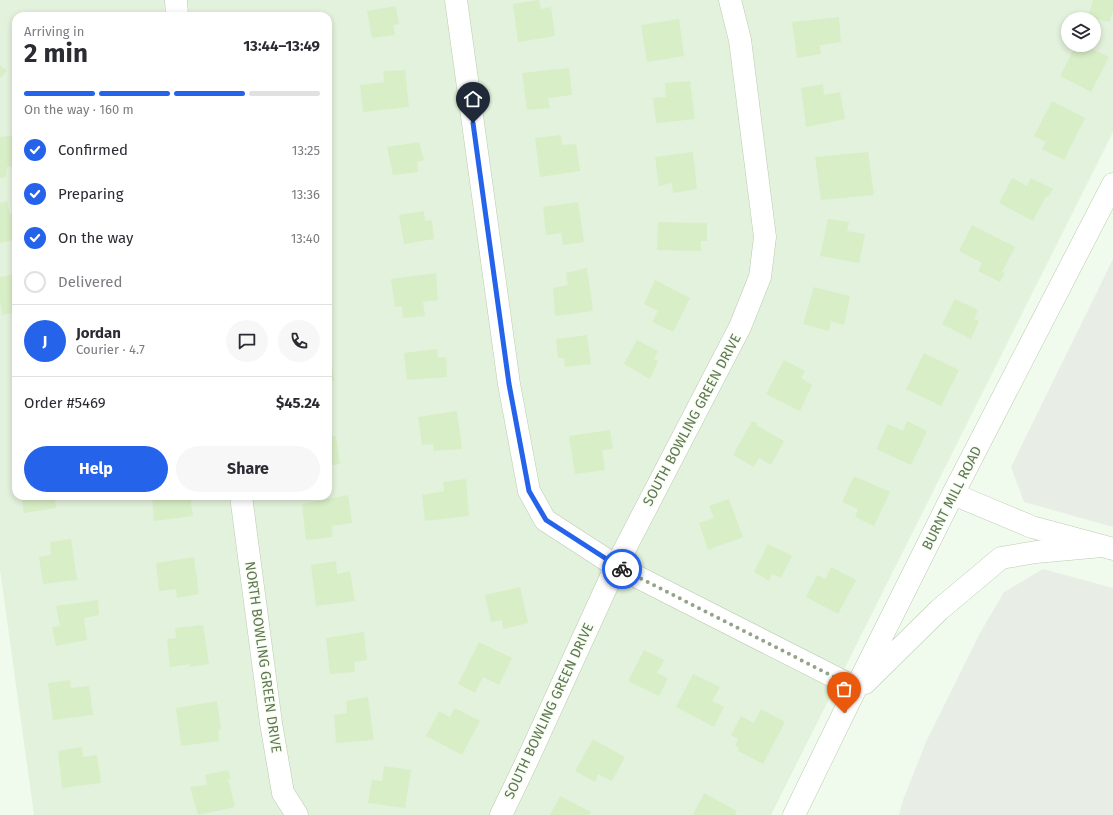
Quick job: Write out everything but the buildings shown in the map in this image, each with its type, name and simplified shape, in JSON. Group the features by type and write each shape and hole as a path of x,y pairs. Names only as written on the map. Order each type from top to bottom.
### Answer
{"street":[{"path":"176,0 177,12"},
{"path":"456,0 509,384 529,491 546,520 616,566 856,688 863,685 939,610 1001,558 1036,552 1107,548"},
{"name":"SOUTH BOWLING GREEN DRIVE","path":"501,815 616,566 740,327 760,277 765,237 740,40 730,0"},
{"name":"BURNT MILL ROAD","path":"794,815 954,494 1113,184"},
{"path":"954,494 1032,527 1107,548"},
{"name":"NORTH BOWLING GREEN DRIVE","path":"242,500 271,723 283,793 297,815"}],"shaded area":[{"path":"0,0 1113,0 1113,132 771,815 34,815 0,570"},
{"path":"1113,259 1113,527 1024,502 1011,467"},
{"path":"1043,569 1113,588 1113,815 899,815 903,800 926,742 980,633 1004,592"}],"way so far":[{"path":"622,569 856,688 844,713"}],"route":[{"path":"473,123 509,384 529,491 546,520 622,569"}]}
